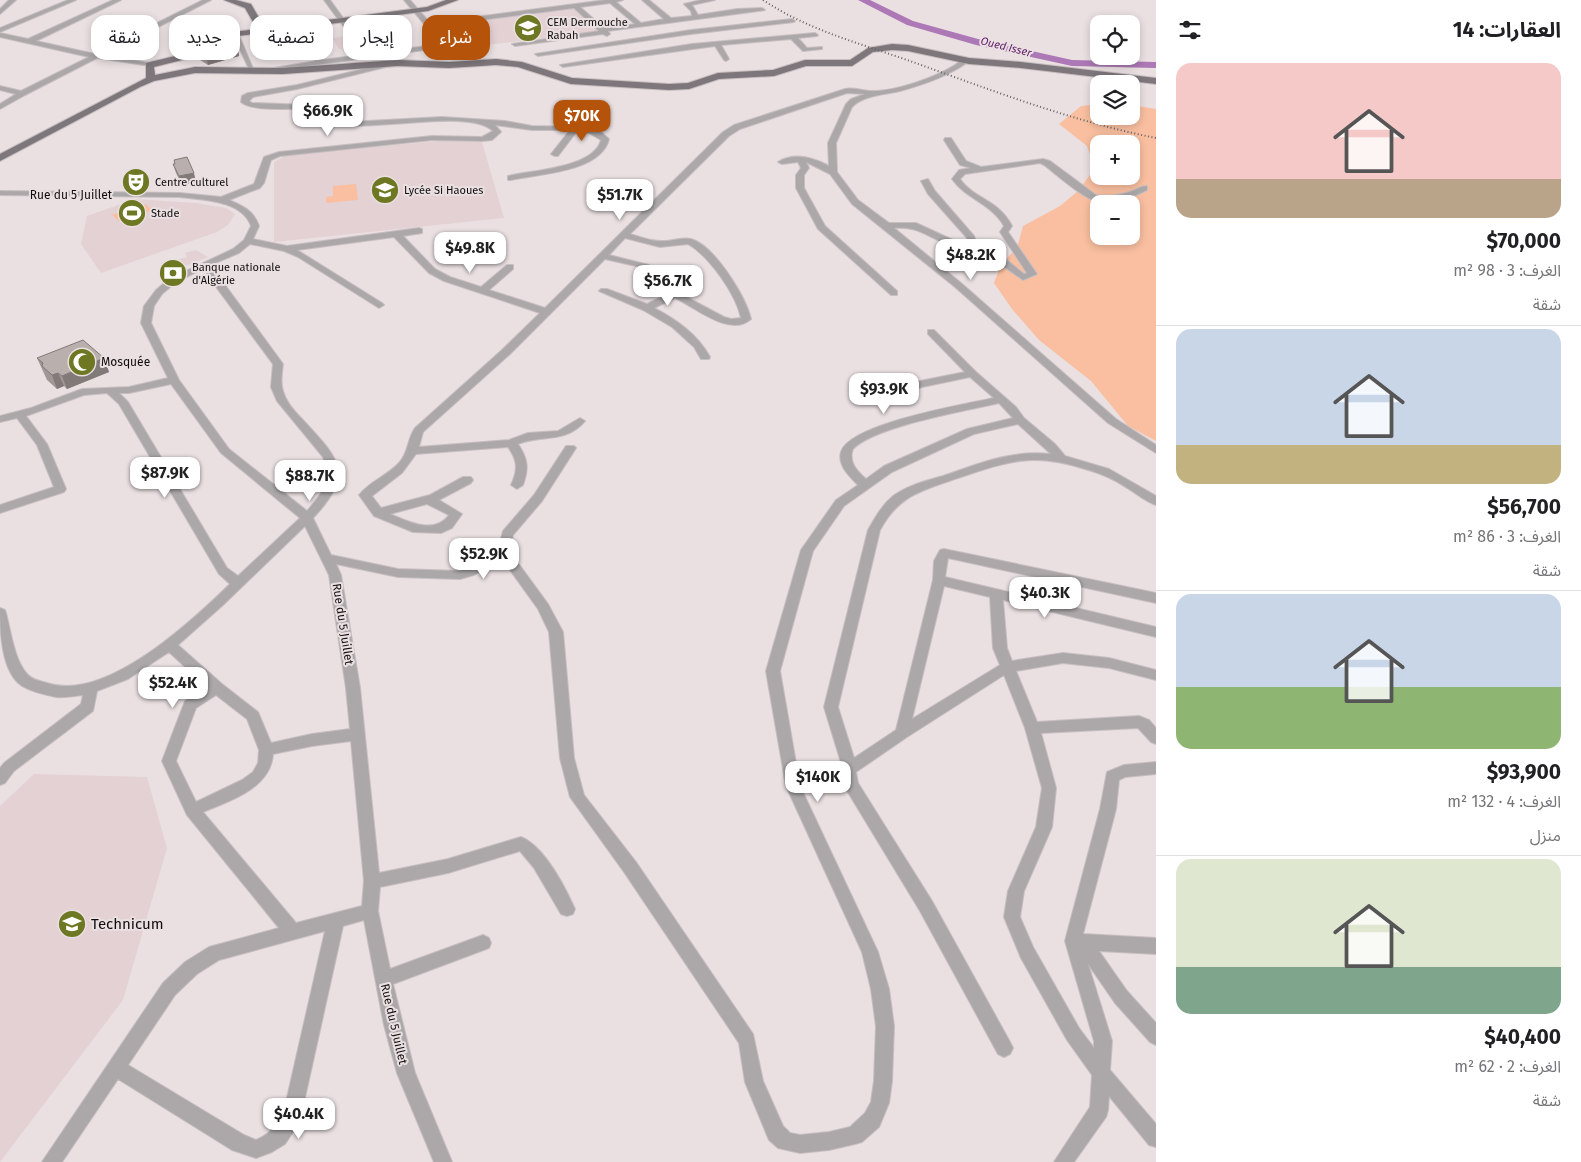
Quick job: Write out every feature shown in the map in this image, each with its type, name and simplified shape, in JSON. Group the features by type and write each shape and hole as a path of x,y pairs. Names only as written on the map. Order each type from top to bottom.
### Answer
{"main road":[{"path":"228,0 247,3 254,15"},
{"path":"333,22 416,11 437,7 454,0"},
{"path":"0,158 151,79 195,70 320,70 392,64 507,63 519,64 571,81 669,87 689,86 718,76 774,73 805,63 852,63 871,50 884,47 908,48 963,60 1156,80"},
{"path":"942,56 950,63 952,69 980,62"},
{"path":"151,79 149,65 170,60"}],"street":[{"path":"0,12 13,0"},
{"path":"0,30 73,0"},
{"path":"28,42 118,0"},
{"path":"159,24 208,0"},
{"path":"327,0 343,25"},
{"path":"408,0 422,18"},
{"path":"490,17 620,0"},
{"path":"645,0 669,20"},
{"path":"684,2 712,0"},
{"path":"611,1 639,24"},
{"path":"684,2 694,11 691,32 692,46"},
{"path":"575,6 631,59"},
{"path":"515,44 639,24 737,11 762,10"},
{"path":"538,54 691,32 792,21"},
{"path":"0,35 91,55"},
{"path":"606,66 692,46 757,43 815,35"},
{"path":"793,37 805,50 820,48"},
{"path":"240,43 252,70"},
{"path":"717,44 726,58"},
{"path":"262,70 422,48"},
{"path":"0,107 22,92 91,58"},
{"path":"563,65 631,59 639,62"},
{"path":"118,60 149,65"},
{"path":"430,500 456,514 448,525 437,530 413,528 378,512 365,495 385,482 399,468 412,451 413,438 419,430 506,352 726,134 737,127 850,90 882,93 952,69 962,63 963,60"},
{"path":"392,64 245,100 251,105 310,107 331,121 349,124 416,120 498,123 534,128 576,129 601,134 605,139 602,150 593,157 576,164 511,178"},
{"path":"0,88 22,92"},
{"path":"0,98 22,92"},
{"path":"833,172 832,143 847,108 854,101 874,93"},
{"path":"257,97 265,106"},
{"path":"222,200 257,186 260,183 268,159 273,155 432,138 489,138 498,132 486,123"},
{"path":"555,154 576,129"},
{"path":"948,140 963,163 980,169"},
{"path":"801,159 805,168 800,175 800,188 821,227 894,293"},
{"path":"782,162 801,159 812,160 833,172 855,202 958,285 1112,421 1156,450"},
{"path":"887,226 908,224 919,226 955,244 967,245 972,243 980,245 992,251 1023,277 1032,274 1004,232 1008,226 1004,216 988,202 960,186 956,179 962,172 1040,161 1093,197 1102,200 1133,194 1144,188"},
{"path":"925,182 931,192 971,238 972,243"},
{"name":"Rue du 5 Juillet","path":"0,193 61,196 180,195 222,200 242,209 252,217 255,226 248,241 236,251 172,281 159,292 149,306 146,323 174,380 225,451 307,517 335,575 353,688 358,734 372,881 370,911 392,1025 406,1073 443,1162"},
{"path":"287,249 419,231"},
{"path":"396,234 432,270 447,279 546,312"},
{"path":"622,236 658,244 680,241 699,245 708,254 736,294 745,310 746,319 739,323 726,322 673,295 647,308"},
{"path":"248,241 287,249 301,255 379,304"},
{"path":"602,256 646,267"},
{"path":"0,613 16,668 25,682 40,689 60,692 91,688 127,674 171,646 307,517 331,486 334,470 329,457 282,402 276,383 278,364 214,278 209,270 208,263"},
{"path":"482,291 510,267"},
{"path":"604,291 631,300 647,308 691,338 703,350 706,357"},
{"path":"931,332 972,374 1002,400 1020,420 1051,446 1061,460"},
{"path":"896,392 920,384 972,374"},
{"path":"0,419 20,414 82,392 129,390 174,380"},
{"path":"112,392 127,409 223,571 238,583"},
{"path":"866,485 854,476 848,468 846,458 848,449 853,442 866,435 916,417 1002,400"},
{"path":"0,509 60,489 42,444 20,414"},
{"path":"570,448 538,498 507,534 504,552 543,607 556,632 567,758 577,797 630,868 747,1040 754,1082 776,1133 785,1141 800,1144 829,1141 855,1135 872,1120 880,1103 883,1080 885,1026 880,990 870,952 793,786 773,671 807,550 840,503 888,470 971,431 1020,420"},
{"path":"412,451 511,443 528,436 561,434 580,421"},
{"path":"511,443 522,460 524,467 517,485"},
{"path":"1004,1048 926,906 851,785 848,776 850,769 831,707 874,530 882,513 907,491 1008,458 1028,456 1061,460 1098,469 1118,478 1156,501"},
{"path":"378,512 430,500 467,480"},
{"path":"326,558 398,573 460,575 470,572 504,552"},
{"path":"902,733 939,580 940,562 944,553 1156,598"},
{"path":"939,580 1156,632"},
{"path":"996,593 1000,648 1032,728 1049,788 1044,827 1016,891 1012,917 1028,952 1073,1034 1102,1074 1156,1138"},
{"path":"171,646 217,688 253,716 266,750 265,764 258,776 219,799 192,810"},
{"path":"850,769 902,733 1007,667 1063,658 1109,663 1156,676"},
{"path":"0,779 9,766 88,707 91,688"},
{"path":"217,688 190,705 169,761 192,810 292,931"},
{"path":"1032,728 1140,722 1156,738"},
{"path":"266,750 312,740 358,734"},
{"path":"1063,1162 1099,1110 1104,1041 1078,942 1108,809 1112,776 1124,771 1156,768"},
{"path":"372,881 448,866 521,844 528,847 552,881 567,909"},
{"path":"51,1162 169,989 191,968 215,953 370,911"},
{"path":"116,1068 239,1143 256,1149 276,1140 289,1123 295,1102 336,920"},
{"path":"1078,942 1156,946"},
{"path":"1078,942 1121,997 1156,1036"},
{"path":"384,979 483,943"}],"shaded area":[{"name":"CEM Dermouche Rabah","path":"572,7 598,31 490,45 490,18"},
{"path":"343,37 343,51 339,49 333,38"},
{"path":"1090,105 1090,125 1140,125 1140,106 1156,109 1156,441 1128,426 1091,381 1039,340 1012,309 994,283 1001,264 1017,248 1023,226 1060,206 1078,191 1090,175 1090,185 1140,185 1140,135 1090,135 1090,154 1087,146 1059,124 1081,106"},
{"name":"Lycée Si Haoues","path":"440,141 482,142 504,218 274,242 274,162 286,155"},
{"path":"356,184 358,200 326,203 326,197 333,196 333,186"},
{"path":"135,199 196,203 226,208 235,214 228,225 217,232 101,273 81,244 87,216"},
{"name":"Stade","path":"145,204 153,210 119,221 112,215"},
{"path":"196,250 208,257 172,270 166,263 187,257 185,253"},
{"name":"Technicum","path":"34,774 147,777 167,848 123,1000 0,1162 0,806"}],"building":[{"path":"187,157 194,173 179,176 173,164 175,164 174,160"},
{"path":"140,171 136,181 126,181 130,172"},
{"path":"83,340 104,358 62,376 58,373 52,375 42,366 43,363 37,358"}],"waterway":[{"name":"Oued Isser","path":"863,0 910,23 976,42 1072,63 1156,65"}],"railway":[{"path":"763,0 816,28 1001,94 1093,123 1156,138"}],"place":[{"name":"CEM Dermouche Rabah","path":"528,28"},
{"name":"Centre culturel","path":"136,182"},
{"name":"Lycée Si Haoues","path":"385,190"},
{"name":"Stade","path":"132,213"},
{"name":"Banque nationale d'Algérie","path":"173,273"},
{"name":"Mosquée","path":"82,362"},
{"name":"Technicum","path":"72,924"}]}
